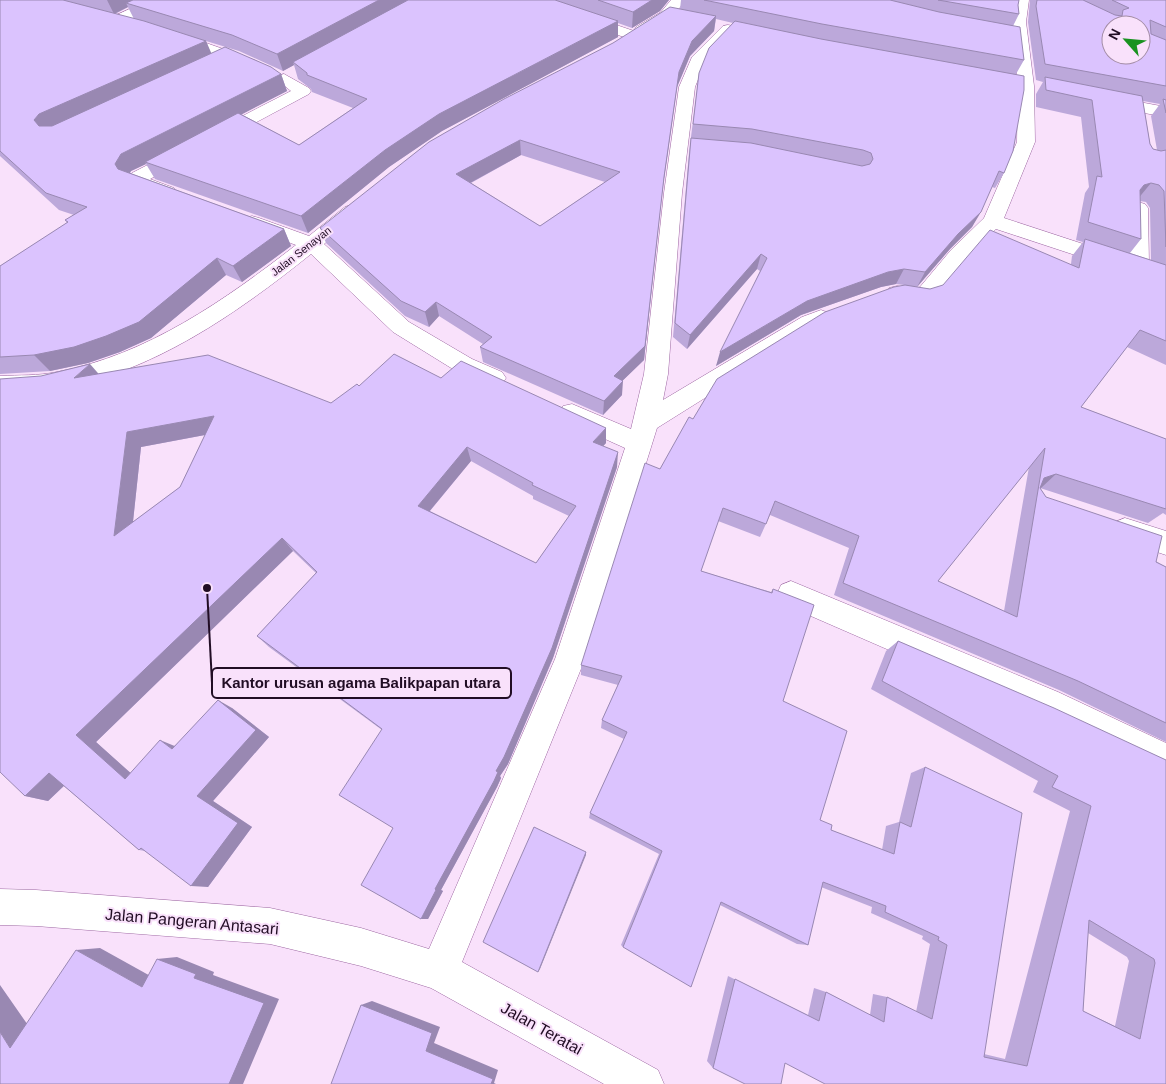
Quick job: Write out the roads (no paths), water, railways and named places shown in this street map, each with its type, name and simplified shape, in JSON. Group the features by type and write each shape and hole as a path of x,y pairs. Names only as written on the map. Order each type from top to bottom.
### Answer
{"street":[{"path":"115,21 161,0"},
{"path":"527,0 633,35"},
{"path":"613,48 633,35 675,17 679,0"},
{"path":"881,296 896,293 921,297 925,295 958,255 993,221 1026,142 1026,86 1019,22 1022,0"},
{"path":"98,17 190,42 233,56 281,74 303,91 136,180 184,198"},
{"path":"439,972 570,659 642,432 656,374 689,146 687,87 698,60 728,29"},
{"path":"1005,36 1022,39"},
{"path":"207,69 233,56"},
{"path":"1093,99 1166,112"},
{"path":"1140,108 1143,125"},
{"name":"Jalan Senayan","path":"0,385 58,381 116,365 175,339 276,271 364,201"},
{"path":"1138,208 1139,269"},
{"path":"239,218 312,244 401,327 464,365 509,385"},
{"path":"993,221 1166,278"},
{"path":"642,432 810,322 836,312"},
{"path":"553,404 642,432"},
{"path":"1103,522 1166,543"},
{"path":"791,594 1047,703 1166,760"},
{"name":"Jalan Pangeran Antasari","path":"0,908 36,908 270,926 362,947 439,972"},
{"name":"Jalan Teratai","path":"439,972 644,1084"}],"place":[{"name":"Kantor urusan agama Balikpapan utara","path":"207,588"}]}
